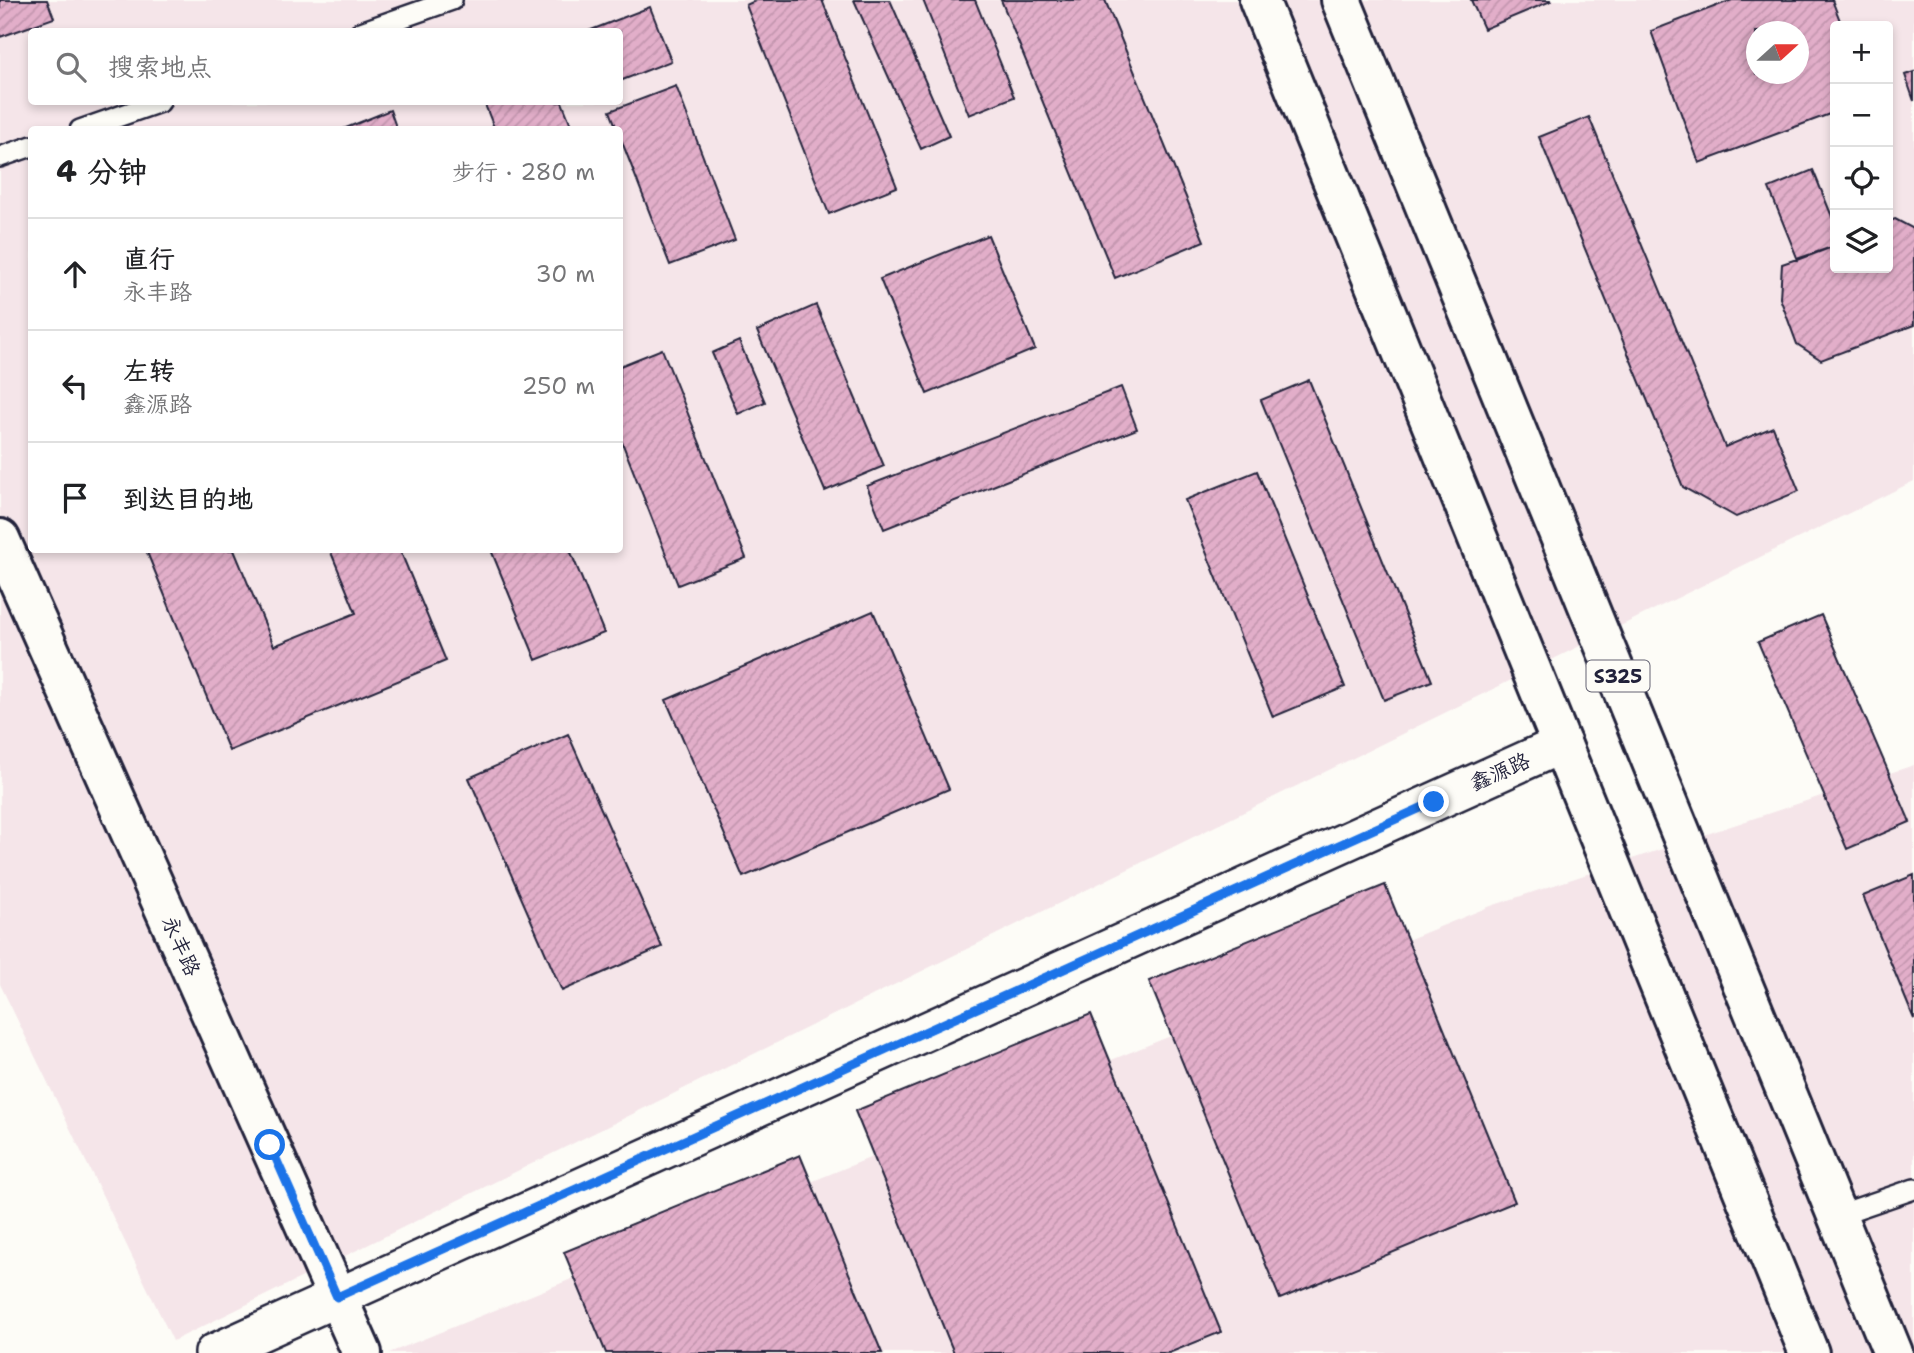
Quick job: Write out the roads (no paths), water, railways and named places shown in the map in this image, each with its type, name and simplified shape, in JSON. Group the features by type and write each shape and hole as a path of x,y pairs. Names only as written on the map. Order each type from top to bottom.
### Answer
{"main road":[{"path":"1259,0 1809,1353"},
{"name":"S325","path":"1341,0 1893,1353"},
{"name":"永丰路","path":"0,538 362,1353"}],"street":[{"name":"鑫源路","path":"214,1353 1562,744"}],"lane":[{"path":"372,28 452,0"},
{"path":"91,126 151,105"},
{"path":"0,157 28,147"},
{"path":"1838,1214 1914,1189"}]}
